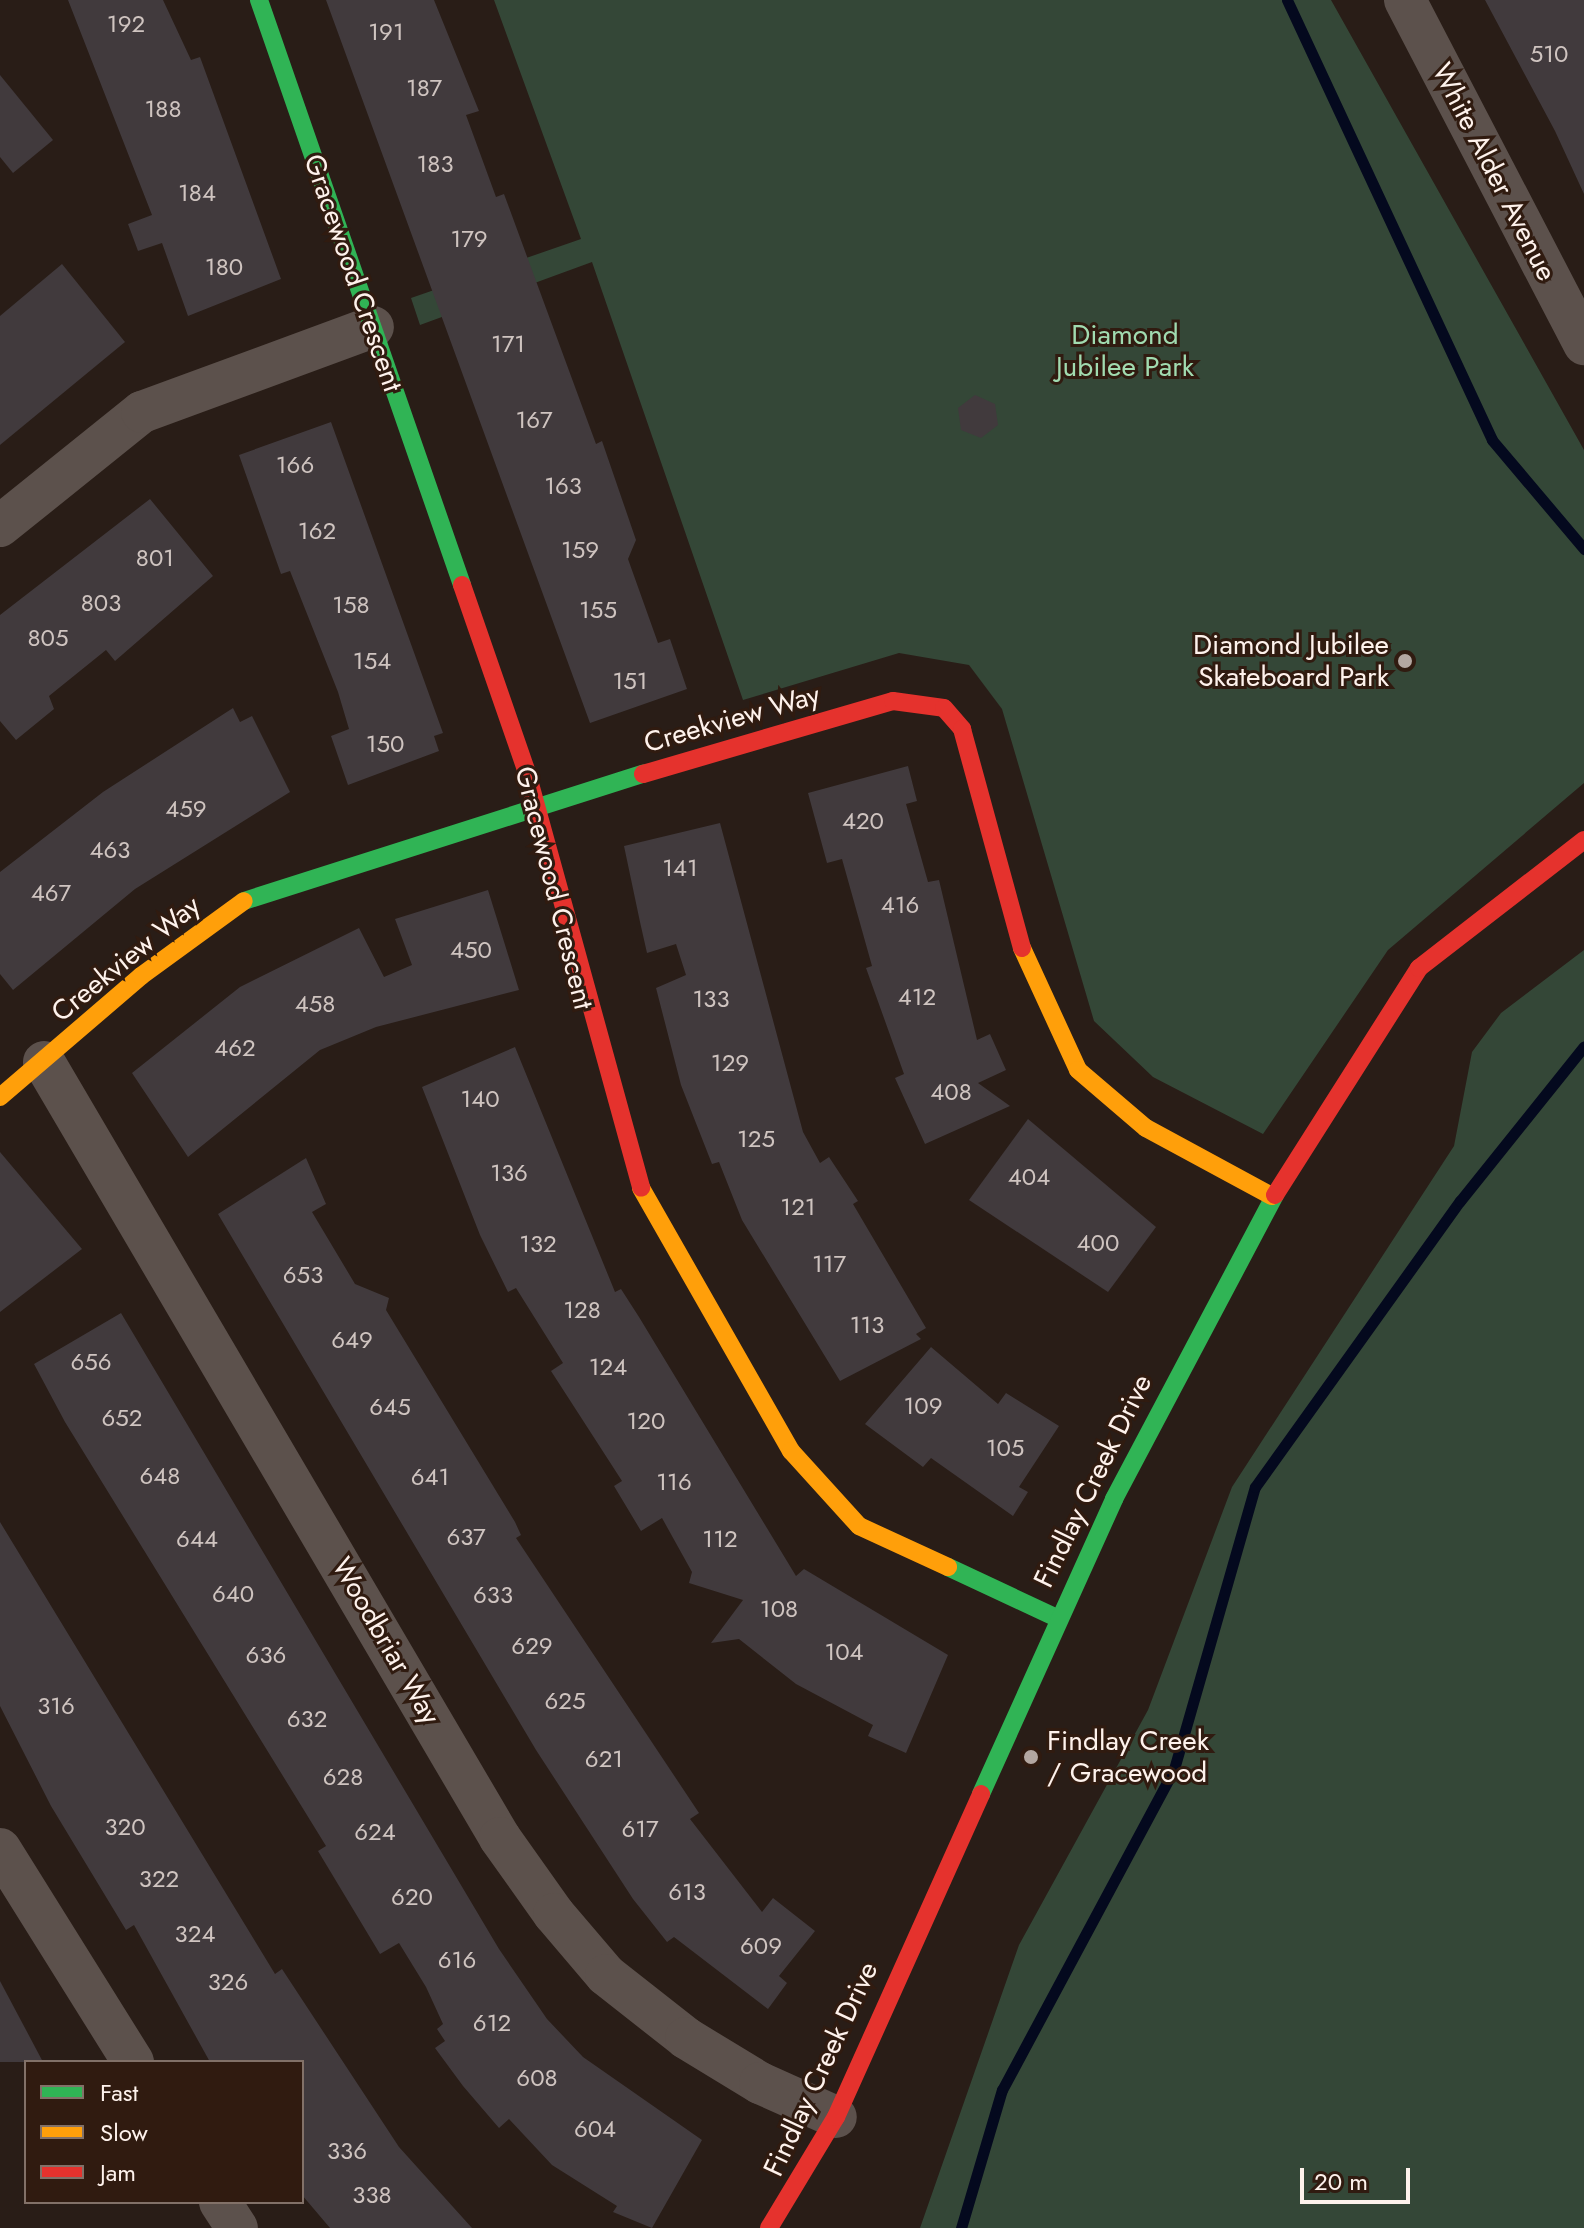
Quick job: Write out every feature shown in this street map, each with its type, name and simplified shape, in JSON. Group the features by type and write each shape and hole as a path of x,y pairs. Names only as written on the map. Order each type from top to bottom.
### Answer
{"street":[{"name":"Gracewood Crescent","path":"259,0 537,804 631,1170 791,1451 859,1526 1057,1618"},
{"name":"White Alder Avenue","path":"1405,0 1584,344"},
{"path":"0,526 142,412 373,327"},
{"name":"Creekview Way","path":"0,1097 141,976 257,892 537,804 893,701 944,708 977,769 1029,974 1078,1070 1146,1128 1272,1196"},
{"name":"Findlay Creek Drive","path":"769,2228 836,2117 1057,1618 1272,1196 1419,968 1584,840"},
{"name":"Woodbriar Way","path":"44,1062 500,1838 554,1914 606,1975 686,2038 760,2083 836,2117"},
{"path":"0,1849 132,2060"},
{"path":"221,2204 237,2228"}],"green space":[{"name":"Diamond Jubilee Park","path":"494,0 1331,0 1584,450 1584,783 1388,950 1263,1134 1153,1077 1094,1021 1002,709 969,665 899,653 743,700 592,262 420,325 411,298 581,239"},
{"path":"1584,950 1584,2228 920,2228 1019,1945 1148,1710 1232,1487 1454,1146 1472,1052 1501,1013"}],"building":[{"path":"68,0 163,0 191,60 200,57 281,279 188,316 162,243 138,251 128,224 152,215"},
{"path":"326,0 434,0 479,111 466,115 496,197 504,194 596,444 602,441 636,540 628,559 658,643 670,639 687,689 590,723"},
{"path":"1485,0 1584,0 1584,194 1555,131"},
{"path":"0,75 53,140 13,173 0,157"},
{"path":"62,264 125,342 0,445 0,316"},
{"path":"975,395 995,404 998,425 981,438 961,430 958,408"},
{"path":"331,422 443,733 434,736 439,751 348,785 331,736 349,729 338,692 290,571 281,574 239,455"},
{"path":"150,499 213,576 115,661 106,650 49,696 54,709 16,740 0,721 0,615"},
{"path":"233,708 240,722 252,716 290,792 135,889 13,990 0,974 0,872 103,792"},
{"path":"908,766 917,801 906,804 928,882 939,880 977,1040 990,1034 1006,1070 978,1083 1010,1106 925,1144 895,1078 904,1074 866,968 872,966 842,859 827,863 808,793"},
{"path":"720,823 803,1132 820,1163 829,1157 858,1201 853,1204 926,1328 916,1334 921,1339 840,1381 742,1220 719,1162 712,1164 681,1085 656,988 686,975 676,944 647,953 640,922 624,846"},
{"path":"488,890 519,990 376,1027 320,1050 188,1157 132,1073 240,987 359,928 384,977 412,965 395,919"},
{"path":"515,1047 615,1292 621,1289 639,1317 796,1576 804,1569 948,1655 906,1753 868,1736 873,1725 796,1684 739,1639 711,1643 743,1600 689,1583 692,1572 662,1518 641,1531 614,1486 622,1481 551,1371 563,1363 516,1288 508,1292 480,1235 422,1087"},
{"path":"1028,1119 1156,1227 1108,1292 969,1200"},
{"path":"0,1152 82,1249 0,1312"},
{"path":"306,1158 326,1204 312,1212 355,1284 389,1298 386,1310 515,1522 521,1535 516,1538 699,1813 690,1819 762,1912 773,1898 815,1931 779,1976 787,1983 768,2009 674,1937 667,1942 633,1899 536,1750 218,1214"},
{"path":"121,1313 499,1949 547,2019 583,2057 702,2140 652,2228 613,2212 617,2206 552,2165 509,2119 499,2128 435,2048 445,2041 437,2029 443,2024 426,1987 399,1943 380,1954 318,1851 326,1846 65,1422 34,1364"},
{"path":"931,1347 998,1404 1006,1393 1059,1426 1019,1487 1028,1492 1013,1516 931,1458 923,1467 865,1424"},
{"path":"0,1522 275,1974 282,1969 399,2147 472,2228 330,2228 304,2197 304,2060 209,2060 134,1925 126,1930 51,1806 0,1706"},
{"path":"0,1981 42,2060 0,2062"}],"waterway":[{"path":"1287,0 1492,440 1584,549"},
{"path":"961,2228 1002,2090 1174,1769 1255,1487 1460,1201 1584,1046"}],"traffic: fast":[{"path":"259,0 462,585"},
{"path":"244,901 643,774"},
{"path":"981,1794 1114,1499 1275,1195"},
{"path":"948,1567 1057,1618"}],"traffic: slow":[{"path":"0,1097 141,976 244,901"},
{"path":"1022,948 1078,1070 1146,1128 1272,1196"},
{"path":"641,1188 791,1451 859,1526 948,1567"}],"traffic: jam":[{"path":"462,585 527,773 641,1188"},
{"path":"643,774 893,701 944,708 962,729 1022,948"},
{"path":"1275,1195 1419,968 1584,840"},
{"path":"769,2228 836,2117 981,1794"}],"place":[{"name":"Diamond Jubilee Skateboard Park","path":"1405,661"},
{"name":"Findlay Creek / Gracewood","path":"1031,1757"}]}
